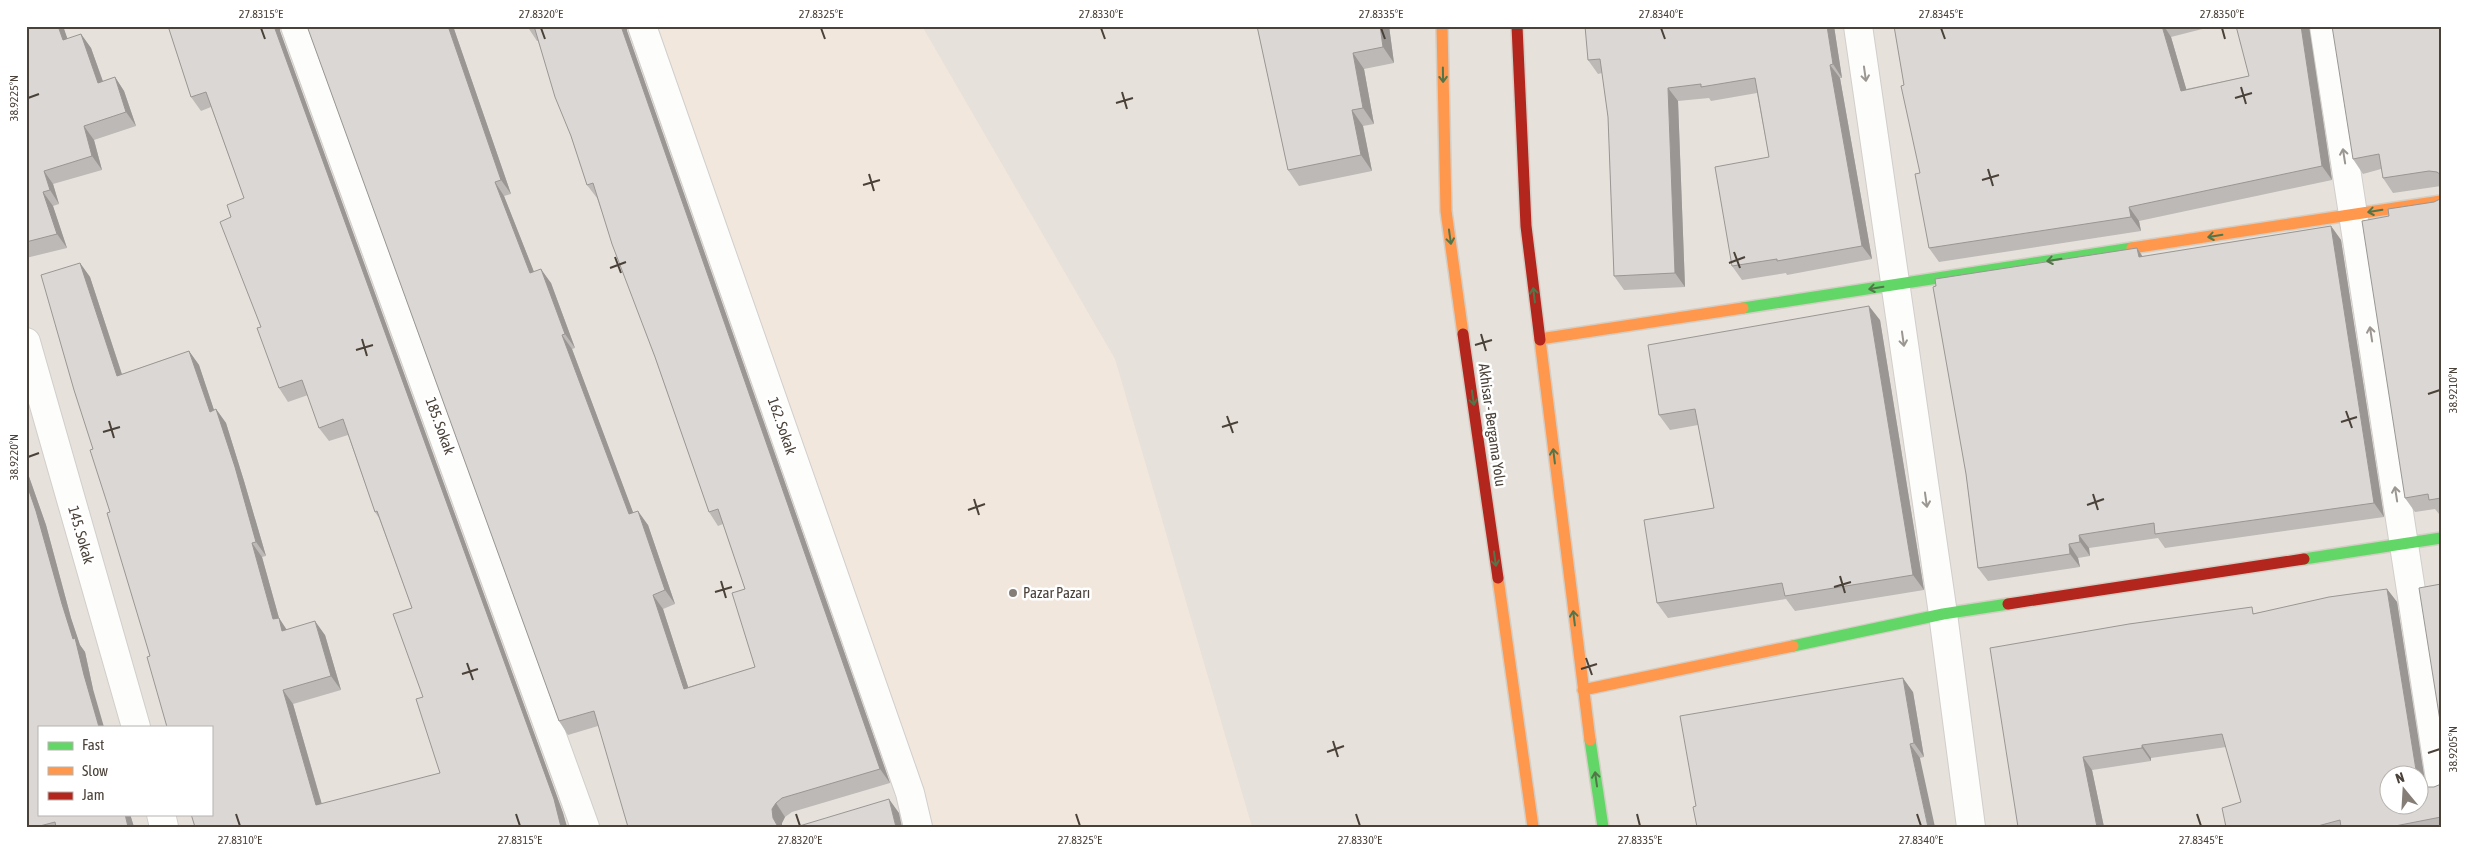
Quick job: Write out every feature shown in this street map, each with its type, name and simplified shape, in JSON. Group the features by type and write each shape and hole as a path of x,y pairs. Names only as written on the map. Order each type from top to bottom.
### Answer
{"street":[{"name":"185. Sokak","path":"295,26 586,827"},
{"name":"162. Sokak","path":"642,26 900,796 918,827"},
{"name":"Akhisar - Bergama Yolu","path":"1442,26 1446,211 1533,827"},
{"path":"1517,26 1526,226 1582,690 1603,827"},
{"path":"1858,26 1943,614 1971,827"},
{"path":"2324,26 2441,785"},
{"path":"1540,339 2441,201"},
{"name":"145. Sokak","path":"26,342 136,726"},
{"path":"1582,690 1943,614 2441,538"}],"shaded area":[{"path":"26,26 2441,26 2441,827 26,827"},
{"name":"Pazar Pazarı","path":"643,26 922,26 1115,359 1252,827 925,827"}],"building":[{"path":"26,26 58,26 63,40 81,34 98,83 115,77 126,112 84,126 92,156 44,171 50,190 43,192 57,234 26,242"},
{"path":"168,26 274,26 554,799 561,827 195,827 192,816 212,816 212,726 167,726 147,657 150,656 107,513 110,512 90,450 93,449 41,275 80,263 117,376 189,351 210,412 216,409 235,467 256,542 252,543 273,619 279,618 282,631 315,621 331,676 283,690 316,805 440,773 416,699 423,697 393,614 412,608 377,511 375,512 343,419 319,428 302,380 279,388 257,328 261,327 220,222 231,217 227,205 244,198 206,92 191,97"},
{"path":"307,26 448,26 501,180 495,182 530,273 541,269 565,334 562,335 629,514 638,511 665,590 653,595 684,689 755,667 732,593 745,589 718,509 709,512 655,357 612,244 593,183 587,185 571,136 555,97 534,26 621,26 880,769 782,798 772,809 773,818 777,825 781,827 628,827 594,711 559,721"},
{"path":"1257,26 1380,26 1383,47 1353,53 1363,108 1352,110 1361,155 1288,170"},
{"path":"1585,26 1827,26 1833,64 1830,65 1862,246 1777,261 1777,259 1732,266 1715,167 1769,157 1755,78 1701,87 1701,84 1668,88 1675,273 1614,276 1608,117 1600,59 1588,60"},
{"path":"1894,26 2162,26 2181,91 2249,76 2236,26 2301,26 2322,166 2129,207 2131,217 1929,248 1915,174 1920,173 1901,86 1904,85"},
{"path":"2332,26 2441,26 2441,175 2437,172 2429,171 2383,178 2379,154 2353,159"},
{"path":"2440,199 2441,498 2429,500 2428,494 2405,498 2362,221 2389,216 2388,209 2434,202"},
{"path":"2331,226 2374,503 2155,534 2154,523 2079,535 2080,542 2069,544 2070,554 1978,568 1966,474 1933,287 1936,286 1935,279 2137,248 2139,257"},
{"path":"1869,306 1913,575 1785,596 1782,583 1657,603 1644,520 1714,508 1695,409 1659,415 1648,345"},
{"path":"26,482 73,639 75,638 99,726 38,726 38,816 125,816 128,827 56,827 55,822 36,827 26,827"},
{"path":"2441,584 2441,727 2419,588"},
{"path":"2387,589 2415,766 2380,766 2380,816 2430,816 2430,787 2441,784 2441,817 2390,827 2341,827 2340,820 2314,827 2226,827 2222,808 2241,802 2222,734 2142,745 2142,748 2083,757 2097,827 2018,827 1990,648 2129,624 2252,607 2253,614 2329,597"},
{"path":"1903,678 1914,743 1910,744 1928,827 1697,827 1693,807 1696,806 1680,716"},
{"path":"889,799 896,827 796,827"}],"traffic: fast":[{"path":"1743,308 2132,248"},
{"path":"2304,559 2441,538"},
{"path":"1793,646 1943,614 2008,604"},
{"path":"1590,740 1603,827"}],"traffic: slow":[{"path":"1442,26 1446,211 1463,334"},
{"path":"2132,248 2441,201"},
{"path":"1540,339 1743,308"},
{"path":"1540,340 1590,740"},
{"path":"1498,578 1533,827"},
{"path":"1583,690 1793,646"}],"traffic: jam":[{"path":"1517,26 1526,226 1540,340"},
{"path":"1463,334 1498,578"},
{"path":"2008,604 2304,559"}],"place":[{"name":"Pazar Pazarı","path":"1013,593"}]}
